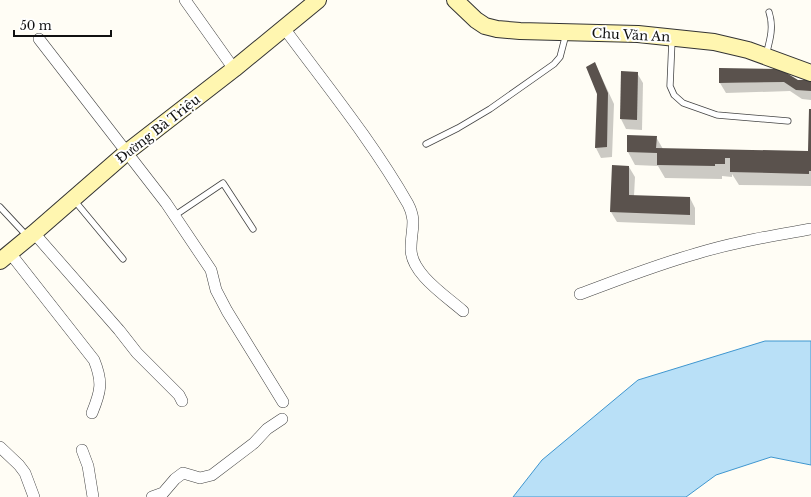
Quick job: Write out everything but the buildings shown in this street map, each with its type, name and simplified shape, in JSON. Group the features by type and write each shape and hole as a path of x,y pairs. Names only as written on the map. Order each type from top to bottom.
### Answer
{"main road":[{"name":"Đường Bà Triệu","path":"5,257 127,152 234,69 318,0"},
{"name":"Chu Văn An","path":"455,0 476,20 485,26 497,29 638,34 714,42 748,50 811,73"}],"street":[{"path":"184,0 234,69"},
{"path":"284,28 372,146 409,205 414,221 410,249 415,265 422,275 463,311"},
{"path":"39,39 166,203 212,270 216,290 227,311 283,402"},
{"path":"580,294 635,273 695,254 755,239 811,229"},
{"path":"31,236 119,330 137,353 179,395 182,401"},
{"path":"5,257 94,360 100,374 100,394 92,413"},
{"path":"152,497 163,493 175,479 183,473 200,478 212,475 254,443 267,429 282,419"},
{"path":"0,447 19,465 25,473 34,497"},
{"path":"82,450 88,466 93,497"}],"lane":[{"path":"766,56 772,36 772,20 770,12"},
{"path":"426,144 458,128 490,109 554,64 560,57 566,32"},
{"path":"672,37 670,86 674,95 683,103 717,115 788,121"},
{"path":"174,216 223,183 253,229"},
{"path":"73,198 123,259"},
{"path":"0,207 31,236"}],"water":[{"path":"765,341 811,341 811,465 771,457 716,475 686,497 513,497 542,460 638,380"}]}
